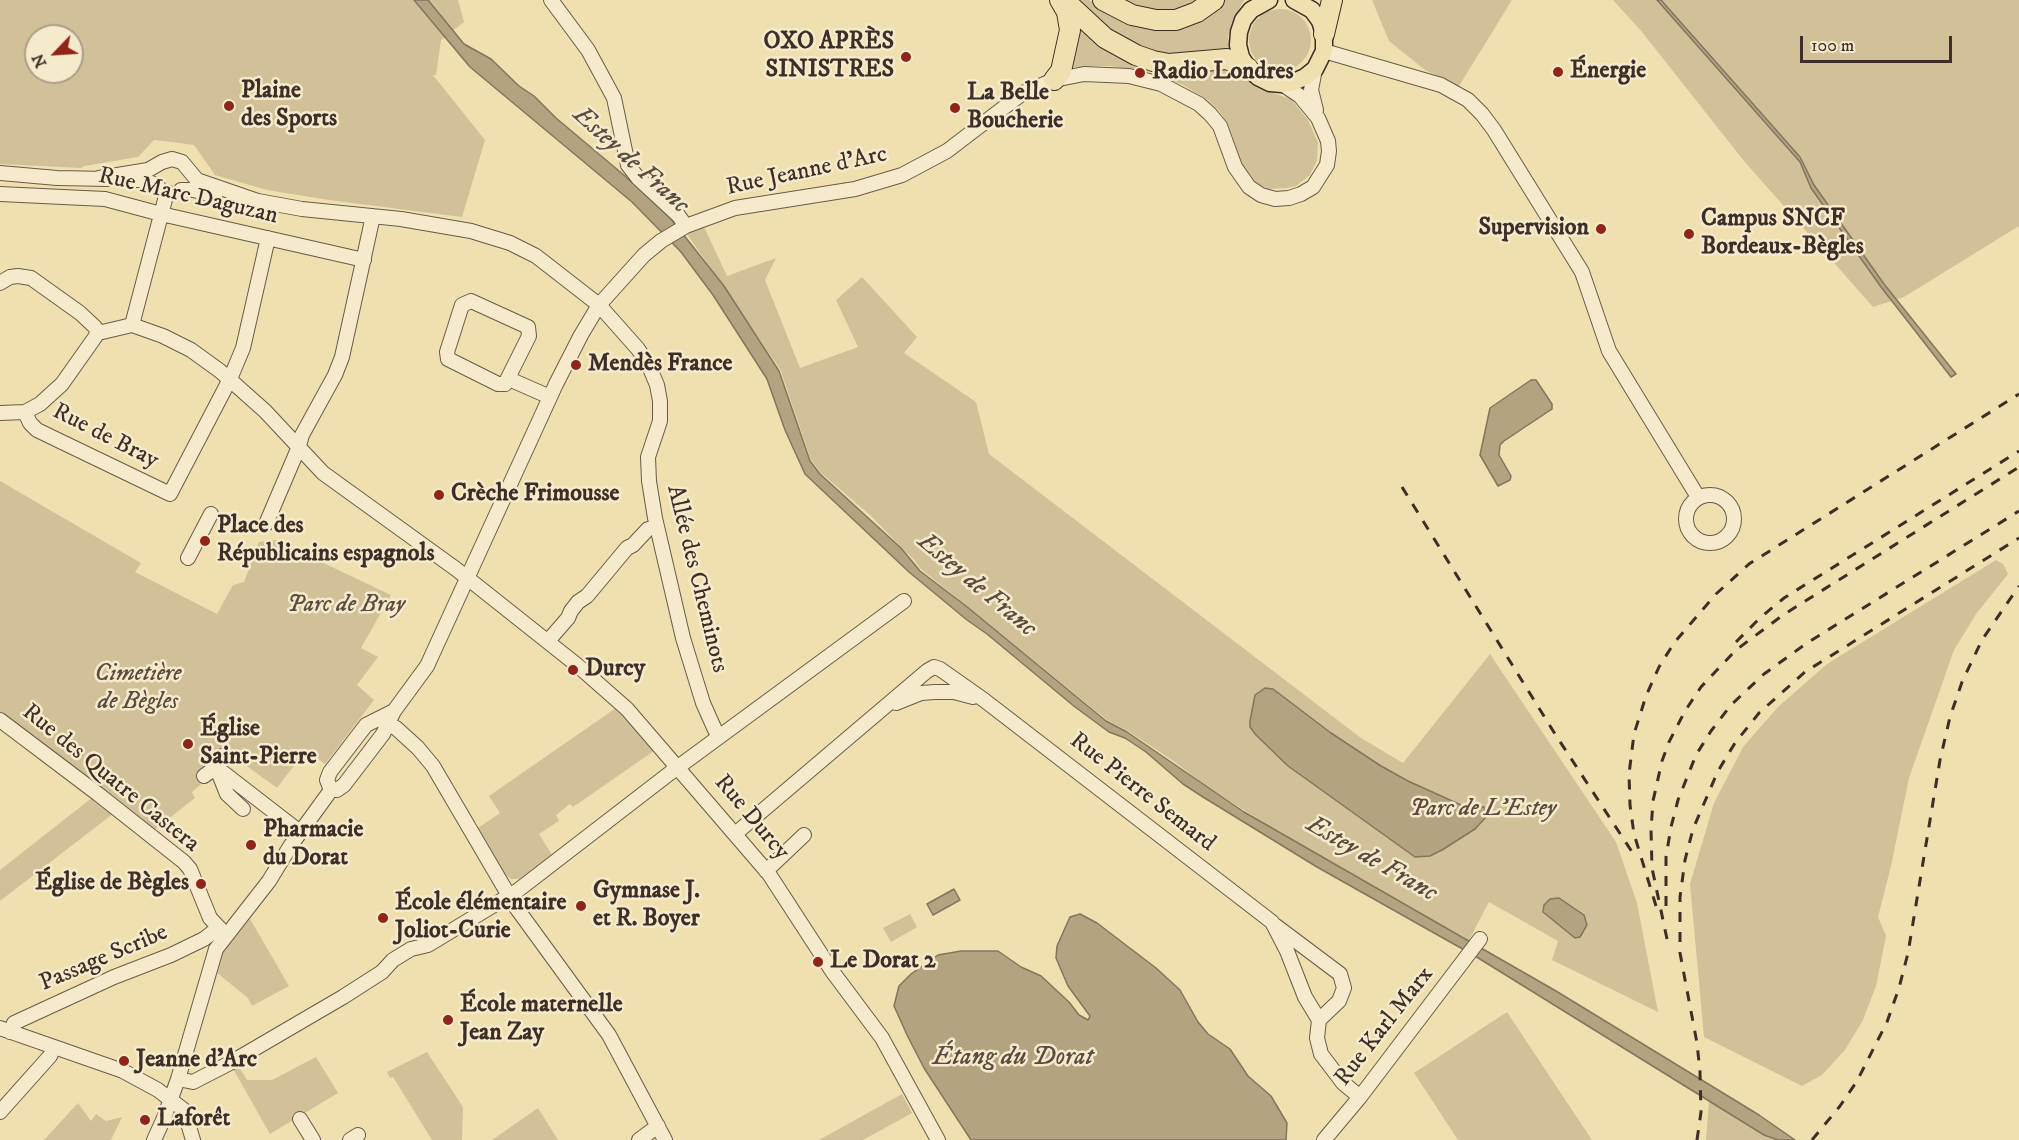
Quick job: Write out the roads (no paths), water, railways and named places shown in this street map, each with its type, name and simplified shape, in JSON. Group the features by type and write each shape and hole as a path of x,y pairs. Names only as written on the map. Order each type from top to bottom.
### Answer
{"highway":[{"path":"1062,0 1105,38 1136,55 1169,64 1227,59 1248,68"},
{"path":"1054,80 1061,71 1070,30 1062,0"},
{"path":"1102,0 1132,15 1156,21 1176,20 1197,12 1214,0"},
{"path":"1324,42 1332,0"}],"main road":[{"path":"1269,0 1252,5 1243,20 1239,39 1241,57 1258,77 1270,83 1282,84 1294,82 1315,69 1324,42 1320,21 1312,10 1294,0"}],"street":[{"path":"551,0 588,50 614,98 628,165 638,178 678,215 683,228"},
{"path":"1324,42 1441,85 1468,100 1482,114 1582,272 1609,351 1698,497"},
{"name":"Rue Jeanne d'Arc","path":"331,790 337,790 344,785 389,725 394,711 427,666 550,397 599,305 638,262 665,238 683,228 735,208 855,189 902,175 947,151 1023,93 1054,80 1084,74 1129,76 1161,84 1181,93 1199,104 1220,126 1235,167 1249,188 1275,199 1301,195 1322,177 1329,151 1328,141 1318,118 1311,90 1315,69"},
{"name":"Rue Jeanne d'Arc","path":"1282,84 1300,96 1318,118"},
{"path":"99,178 124,172 143,171 167,159 178,160 197,180 258,201 373,219"},
{"path":"0,413 25,412 40,404 62,384 98,333 132,325 161,214 163,189 155,175 158,165"},
{"path":"182,190 188,182 188,171"},
{"path":"0,173 57,178 144,180 163,189 177,192 199,191 260,209 373,219"},
{"name":"Rue Marc Daguzan","path":"0,194 92,197 364,260"},
{"path":"266,524 302,435 335,375 342,357 373,219"},
{"name":"Allée des Cheminots","path":"373,219 400,219 488,236 528,251 599,305 638,349 649,366 657,385 660,401 660,421 648,457 649,481 657,527 683,638 704,703 715,730 720,736"},
{"path":"230,379 243,348 268,238"},
{"path":"0,283 10,277 31,278 80,313 98,333"},
{"path":"471,300 528,327 529,336 509,379 505,384 498,384 448,359 447,352 464,303 471,300"},
{"name":"Rue Durcy","path":"132,325 163,336 191,350 230,379 265,411 298,449 323,473 467,578 548,641 627,709 679,767 787,899 837,979 882,1038 938,1140"},
{"name":"Rue de Bray","path":"25,412 30,423 37,430 170,494 230,379"},
{"path":"509,379 550,397"},
{"path":"188,558 211,514"},
{"path":"548,641 568,618 571,611 595,588 627,548 633,545 648,529 657,527"},
{"path":"178,1079 189,1083 199,1079 317,1013 382,972 393,960 411,949 428,945 509,896 720,736 904,601"},
{"name":"Rue Pierre Semard","path":"735,834 934,668 940,669 984,700 1340,974 1344,988 1340,1001 1319,1020"},
{"name":"Rue Pierre Semard","path":"885,708 921,693 954,692 984,700"},
{"name":"Rue Jeanne d'Arc","path":"331,790 327,780 330,772 366,725 394,711"},
{"name":"Rue des Quatre Castera","path":"0,720 184,862 190,869 210,918 222,931"},
{"path":"389,725 396,728 418,748 433,766 509,896 609,1035 665,1140"},
{"path":"204,776 216,767 225,755"},
{"path":"216,767 227,794 243,808"},
{"path":"216,767 300,832"},
{"name":"Rue Jeanne d'Arc","path":"222,931 269,881 300,832 331,790"},
{"path":"766,871 804,835"},
{"name":"Rue Pierre Semard","path":"1272,922 1287,951 1305,997 1319,1020 1317,1038 1321,1054 1343,1083 1360,1097"},
{"path":"154,1140 172,1099 222,931"},
{"name":"Passage Scribe","path":"5,1030 14,1023 114,977 171,955 222,931"},
{"name":"Rue Karl Marx","path":"1324,1140 1360,1097 1478,942"},
{"path":"5,1030 123,1071 172,1099 184,1110 193,1140"},
{"path":"0,1112 50,1056 54,1047"},
{"path":"300,1119 313,1140"},
{"path":"639,1140 658,1126"}],"water":[{"path":"414,0 428,0 464,44 491,59 671,219 724,286 779,371 810,461 820,474 901,548 920,571 1106,721 1127,732 1244,812 1556,991 1759,1115 1795,1140 1778,1140 1764,1135 1475,956 1317,867 1203,797 1183,784 1146,752 1125,738 1109,732 1075,707 967,620 909,572 805,474 785,430 767,379 713,295 681,252 632,202 470,67"},
{"path":"1657,0 1661,0 1800,157 1814,185 1884,284 1956,374 1951,377 1881,287 1811,188 1800,162"},
{"path":"1531,380 1536,380 1552,404 1552,409 1500,445 1499,455 1511,476 1510,480 1498,486 1480,455 1490,408"},
{"path":"1265,688 1273,689 1331,733 1381,766 1461,805 1484,807 1487,816 1475,829 1442,850 1430,856 1415,857 1288,766 1256,735 1250,727 1250,721 1255,695"},
{"path":"954,889 960,900 933,915 927,904"},
{"path":"1559,898 1584,915 1587,925 1580,937 1575,938 1543,912 1544,905 1550,899"},
{"name":"Étang du Dorat","path":"1080,914 1097,923 1156,968 1180,990 1198,1022 1208,1034 1230,1049 1248,1076 1271,1096 1287,1123 1286,1140 971,1140 924,1068 908,1037 894,1006 899,986 911,974 938,955 961,951 998,951 1021,967 1041,976 1069,1002 1079,1015 1088,1020 1090,1016 1068,986 1056,958 1057,946 1070,917"}],"railway":[{"path":"1656,906 1634,834 1629,774 1634,734 1646,696 1659,667 1674,643 1716,594 1749,564 2019,394"},
{"path":"1736,642 1784,598 2019,451"},
{"path":"1667,939 1652,868 1653,801 1669,742 1701,687 1736,650 1783,615 2019,467"},
{"path":"1402,487 1555,734 1636,858"},
{"path":"1666,906 1666,857 1678,800 1696,755 1731,705 1764,674 1807,643 2019,511"},
{"path":"1697,1140 1701,1112 1700,1072 1697,1043 1680,953 1680,897 1685,860 1693,829 1718,771 1735,743 1759,713 1805,672 2019,538"},
{"path":"1812,1140 1857,1081 1887,1022 1908,953 1940,760 1950,717 1962,682 1982,640 2019,586"}],"place":[{"name":"OXO APRÈS SINISTRES","path":"906,57"},
{"name":"Énergie","path":"1558,72"},
{"name":"Radio Londres","path":"1140,73"},
{"name":"Plaine des Sports","path":"229,106"},
{"name":"La Belle Boucherie","path":"955,108"},
{"name":"Supervision","path":"1601,229"},
{"name":"Campus SNCF Bordeaux-Bègles","path":"1689,234"},
{"name":"Mendès France","path":"576,365"},
{"name":"Crèche Frimousse","path":"439,495"},
{"name":"Place des Républicains espagnols","path":"205,541"},
{"name":"Durcy","path":"573,670"},
{"name":"Église Saint-Pierre","path":"188,744"},
{"name":"Pharmacie du Dorat","path":"251,845"},
{"name":"Église de Bègles","path":"201,884"},
{"name":"Gymnase J. et R. Boyer","path":"581,906"},
{"name":"École élémentaire Joliot-Curie","path":"383,918"},
{"name":"Le Dorat 2","path":"818,962"},
{"name":"École maternelle Jean Zay","path":"448,1020"},
{"name":"Jeanne d'Arc","path":"124,1061"},
{"name":"Laforêt","path":"145,1120"}],"water label":[{"name":"Estey de Franc","path":"630,161"},
{"name":"Estey de Franc","path":"976,586"},
{"name":"Estey de Franc","path":"1371,860"}],"park label":[{"name":"Parc de Bray","path":"346,606"},
{"name":"Cimetière de Bègles","path":"138,689"},
{"name":"Parc de L'Estey","path":"1483,810"}]}
